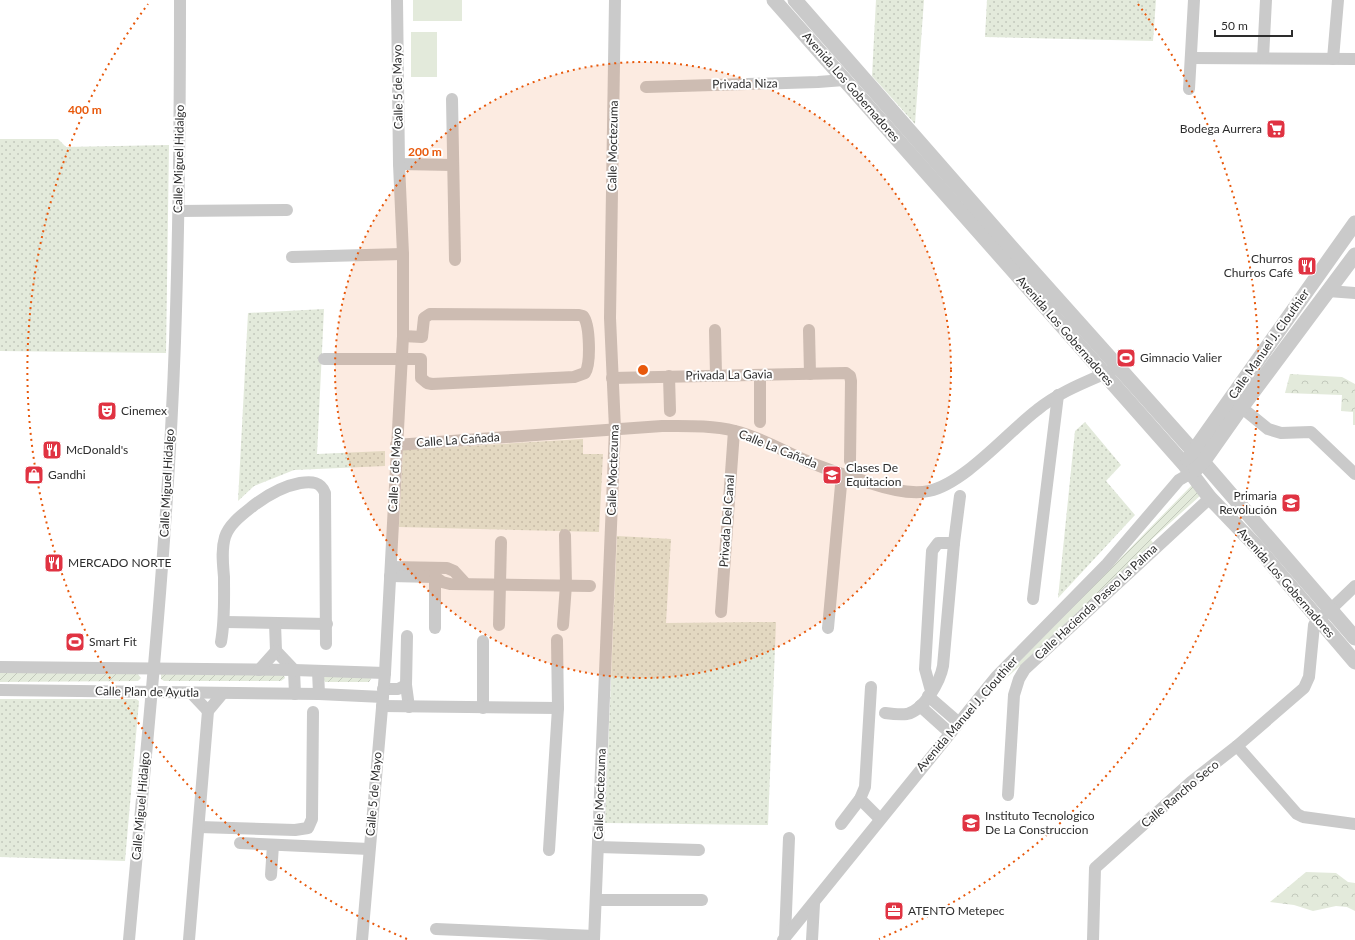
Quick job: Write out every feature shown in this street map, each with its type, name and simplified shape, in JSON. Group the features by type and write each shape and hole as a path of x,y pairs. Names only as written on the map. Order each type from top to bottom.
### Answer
{"street":[{"name":"Calle Miguel Hidalgo","path":"129,940 162,557 175,342 180,0"},
{"name":"Calle 5 de Mayo","path":"362,940 385,673 396,444 403,336 403,254 399,164 397,0"},
{"name":"Calle Moctezuma","path":"594,938 615,429 610,318 615,0"},
{"name":"Avenida Los Gobernadores","path":"774,0 1103,375 1185,472 1256,547 1317,620 1355,662"},
{"name":"Avenida Los Gobernadores","path":"795,0 807,7 880,98 1198,457 1355,638"},
{"path":"1190,89 1194,0"},
{"path":"1263,58 1266,0"},
{"path":"1333,59 1338,0"},
{"path":"1191,58 1355,58"},
{"name":"Privada Niza","path":"646,87 844,80"},
{"path":"869,109 880,98"},
{"path":"452,99 454,260"},
{"path":"399,164 453,166"},
{"path":"178,212 286,210"},
{"name":"Calle Manuel J. Clouthier","path":"1185,472 1198,457 1236,403 1355,223"},
{"path":"292,257 403,254"},
{"name":"Calle Manuel J. Clouthier","path":"1236,403 1328,291 1355,255"},
{"path":"1328,291 1355,293"},
{"path":"324,359 420,359 421,378 427,383 432,384 574,377 585,373 588,365 588,324 583,316 579,315 430,314 424,318 422,337 403,336"},
{"path":"714,330 716,376"},
{"path":"809,330 810,374"},
{"name":"Calle La Cañada","path":"396,444 662,426 734,431 770,444 842,474 889,489 911,492 929,491 948,484 989,453 1037,409 1058,395 1118,368"},
{"name":"Privada La Gavia","path":"612,378 846,373 850,376 851,381 850,461"},
{"path":"760,375 760,422"},
{"path":"669,376 670,411"},
{"path":"1033,599 1058,395"},
{"path":"1236,403 1274,432 1311,432 1355,474"},
{"name":"Privada Del Canal","path":"720,612 734,431"},
{"name":"Avenida Manuel J. Clouthier","path":"784,938 814,904 880,818 996,677 1107,564 1185,472"},
{"path":"828,628 842,474"},
{"path":"221,642 225,622 223,553 225,537 242,515 260,501 290,486 310,482 316,483 322,487 325,493 326,644"},
{"path":"885,713 907,714 920,706 940,679 943,666 954,543 960,496"},
{"name":"Calle Hacienda Paseo La Palma","path":"1008,795 1014,695 1019,679 1025,669 1210,498"},
{"path":"564,624 566,586 565,535"},
{"path":"499,624 501,542"},
{"path":"954,543 938,543 932,551 926,668 929,694 958,722"},
{"path":"391,572 447,568 454,571 466,584"},
{"path":"391,572 435,577 442,582 466,584 590,586"},
{"path":"435,577 435,628"},
{"path":"1317,620 1330,610 1355,586"},
{"name":"Calle Rancho Seco","path":"1093,940 1095,868 1191,782 1237,746 1304,688 1309,676 1312,631 1317,620"},
{"path":"225,622 327,624"},
{"path":"259,670 276,651 276,623"},
{"path":"407,636 406,685 409,707"},
{"path":"549,850 558,708 557,640"},
{"path":"483,641 483,708"},
{"path":"276,651 294,670 295,694"},
{"name":"Calle Plan de Ayutla","path":"0,667 294,670 385,673"},
{"path":"318,671 319,694"},
{"path":"383,698 406,685"},
{"path":"841,824 860,799 865,787 867,774 871,687"},
{"name":"Calle Plan de Ayutla","path":"0,690 319,694 383,698"},
{"path":"191,693 208,711"},
{"path":"189,940 208,711 223,693"},
{"path":"383,698 409,707 558,708"},
{"path":"920,706 950,733"},
{"path":"199,827 295,830 308,828 312,818 313,712"},
{"path":"1237,746 1297,814 1303,817 1355,824"},
{"path":"860,799 880,818"},
{"path":"784,938 789,838"},
{"path":"240,843 369,849"},
{"path":"271,875 273,845"},
{"path":"598,847 699,850"},
{"path":"596,900 702,900"},
{"path":"812,940 814,904"},
{"path":"436,929 594,938"}],"green space":[{"path":"413,0 462,0 462,21 413,21"},
{"path":"876,0 924,0 915,124 872,76"},
{"path":"987,0 1156,0 1153,41 985,37"},
{"path":"411,32 437,32 437,77 411,77"},
{"path":"0,139 58,139 66,147 169,145 166,353 0,351"},
{"path":"324,309 317,454 385,451 385,466 294,470 254,486 238,501 248,313"},
{"path":"1290,374 1342,377 1355,384 1355,425 1353,425 1353,412 1341,411 1342,395 1285,393"},
{"path":"1085,422 1121,465 1106,481 1135,515 1058,598 1075,431"},
{"path":"583,439 583,454 603,454 599,532 399,527 403,450"},
{"path":"1192,485 1201,495 1151,540 1155,545 1003,681 1002,679"},
{"path":"617,536 671,539 666,623 776,622 768,825 605,823"},
{"path":"0,673 137,673 141,678 138,681 0,682"},
{"path":"161,674 284,675 285,678 281,681 164,681 161,679"},
{"path":"322,676 372,677 369,682 325,682"},
{"path":"0,699 136,699 139,701 125,861 0,857"},
{"path":"1306,872 1336,873 1348,882 1355,883 1355,911 1347,907 1336,906 1313,911 1294,905 1270,902"}],"place":[{"name":"Bodega Aurrera","path":"1276,129"},
{"name":"Churros Churros Café","path":"1307,266"},
{"name":"Gimnacio Valier","path":"1126,358"},
{"name":"Cinemex","path":"107,411"},
{"name":"McDonald's","path":"52,450"},
{"name":"Gandhi","path":"34,475"},
{"name":"Clases De Equitacion","path":"832,475"},
{"name":"Primaria Revolución","path":"1291,503"},
{"name":"MERCADO NORTE","path":"54,563"},
{"name":"Smart Fit","path":"75,642"},
{"name":"Instituto Tecnologico De La Construccion","path":"971,823"},
{"name":"ATENTO Metepec","path":"894,911"}]}
